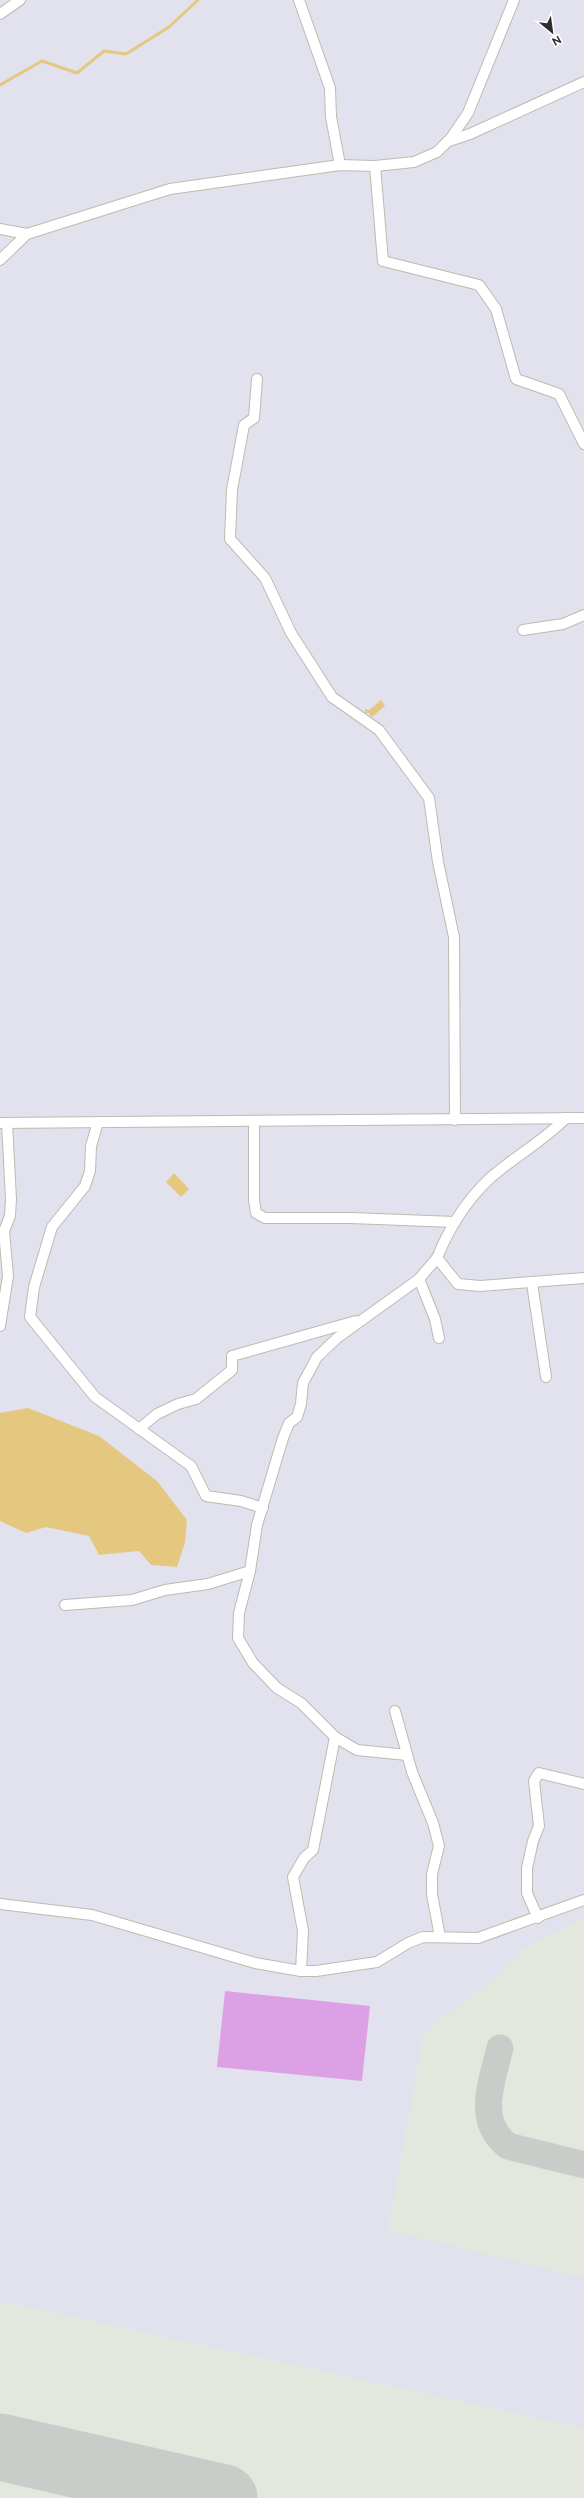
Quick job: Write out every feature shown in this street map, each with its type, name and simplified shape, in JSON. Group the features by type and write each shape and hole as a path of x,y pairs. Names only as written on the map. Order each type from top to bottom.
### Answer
{"street":[{"path":"0,14 20,0"},
{"path":"299,0 330,88 331,117 340,165"},
{"path":"0,260 27,234 170,189 340,165 375,166 414,162 437,152 448,141 468,113 514,0"},
{"path":"448,141 470,134 584,82"},
{"path":"375,166 383,261 479,285 496,309 516,379 559,394 584,444"},
{"path":"0,229 27,234"},
{"path":"257,379 254,418 244,425 232,490 230,539 265,578 292,634 332,696 379,730 429,798 438,862 454,937 455,1120"},
{"path":"523,630 563,624 584,615"},
{"path":"407,1755 357,1750 335,1737 301,1703 277,1688 253,1663 238,1638 239,1613 250,1571 257,1525 283,1438 289,1423 297,1417 301,1404 303,1382 317,1357 337,1338 419,1279 437,1258 447,1233 477,1193 500,1170 545,1138 566,1118"},
{"path":"0,1326 8,1276 4,1231 10,1216 11,1200 3,1123 584,1118"},
{"path":"254,1121 254,1200 256,1213 265,1218 351,1218 455,1222"},
{"path":"98,1122 91,1146 90,1171 85,1186 52,1227 34,1287 30,1317 95,1397 191,1466 206,1496 241,1501 262,1508"},
{"path":"437,1258 458,1284 480,1286 584,1278"},
{"path":"419,1279 435,1319 439,1338"},
{"path":"532,1283 546,1377"},
{"path":"139,1429 157,1414 178,1404 196,1399 220,1382 232,1370 232,1356 363,1319"},
{"path":"65,1605 132,1600 165,1590 208,1584 250,1571"},
{"path":"395,1710 407,1755 422,1801 433,1823 439,1846 432,1874 432,1894 440,1937"},
{"path":"302,1971 302,1931 292,1877 304,1858 313,1850 335,1737"},
{"path":"538,1918 527,1893 527,1868 539,1826 534,1781 539,1773 584,1784"},
{"path":"0,1904 92,1915 255,1963 302,1971 363,1966 382,1959 408,1943 423,1937 478,1938 538,1918 584,1900"}],"shaded area":[{"path":"381,700 385,706 372,717 369,713 365,713 365,709 369,710"},
{"path":"174,1173 189,1189 181,1197 166,1182"},
{"path":"28,1408 99,1436 157,1481 187,1520 185,1543 177,1567 151,1565 139,1551 99,1555 89,1536 46,1527 26,1533 0,1521 0,1413"},
{"path":"584,1918 584,2278 388,2230 424,2032 492,1981 523,1949"},
{"path":"225,1991 370,2006 362,2081 217,2067"},
{"path":"0,2301 584,2428 584,2498 0,2498"}],"waterway":[{"path":"0,85 42,61 77,73 104,51 126,54 169,27 198,0"}],"taxiway":[{"path":"500,2048 490,2087 489,2100 489,2113 492,2125 498,2136 508,2146 584,2165"}],"runway":[{"path":"0,2447 224,2498"}]}
